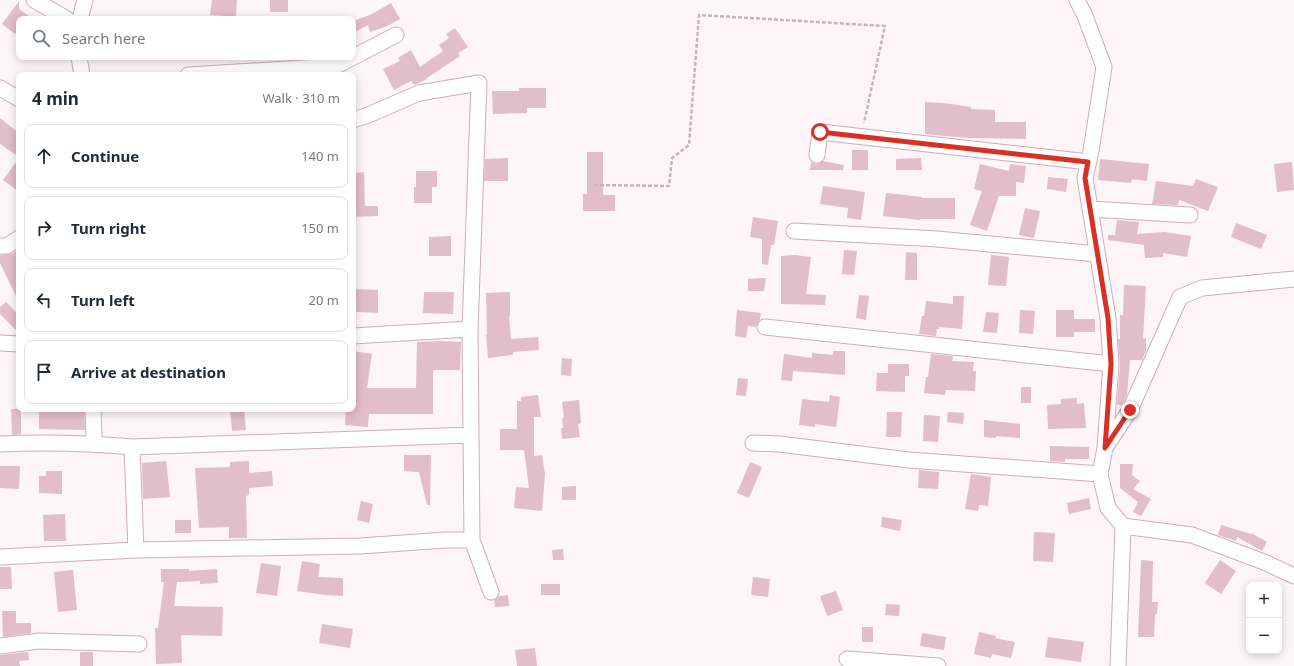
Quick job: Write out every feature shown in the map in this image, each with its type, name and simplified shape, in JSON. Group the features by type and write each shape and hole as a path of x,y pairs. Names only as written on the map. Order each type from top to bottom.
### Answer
{"street":[{"path":"34,0 62,16"},
{"path":"81,16 85,0"},
{"path":"1077,0 1085,16 1104,67 1085,178 1108,318 1111,364 1105,448 1100,474 1108,508 1123,526 1118,666"},
{"path":"356,56 396,35"},
{"path":"80,60 82,72"},
{"path":"237,72 336,66 348,60"},
{"path":"356,119 419,93 479,83 470,329 472,540 491,592"},
{"path":"0,88 16,97"},
{"path":"817,154 820,132 1088,162"},
{"path":"1090,209 1190,215"},
{"path":"794,230 937,239 1097,254"},
{"path":"0,246 7,246 16,240"},
{"path":"1105,448 1130,410 1180,297 1202,288 1294,279"},
{"path":"765,327 1111,364"},
{"path":"356,336 470,329"},
{"path":"0,343 16,344"},
{"path":"93,412 93,444"},
{"path":"0,444 32,442 132,447 471,435"},
{"path":"753,443 786,444 909,460 1100,474"},
{"path":"132,447 136,550"},
{"path":"1123,526 1192,535 1264,562 1294,576"},
{"path":"0,557 136,550 360,546 446,540 472,540"},
{"path":"0,646 39,641 139,644"},
{"path":"847,659 938,666"}],"path":[{"path":"594,185 668,186 672,158 689,145 699,15 885,26 862,136"}],"building":[{"path":"212,0 237,0 236,16 210,15"},
{"path":"270,0 288,0 288,12 270,12"},
{"path":"19,1 19,9 29,16 16,16 15,34 2,24"},
{"path":"391,3 400,19 385,27 370,32 368,25 356,31 356,20 370,15"},
{"path":"455,28 468,47 458,53 460,56 427,79 414,85 411,81 394,90 383,69 400,61 398,58 411,50 420,67 443,51 439,45 449,38 446,34"},
{"path":"519,88 546,88 546,108 527,108 527,113 493,114 492,91 519,91"},
{"path":"925,102 971,107 971,109 995,110 995,122 1026,122 1026,139 969,138 925,134"},
{"path":"0,118 16,131 16,155 0,144"},
{"path":"852,150 868,150 868,170 852,170"},
{"path":"587,152 603,152 603,195 615,195 615,211 583,211 583,194 587,194"},
{"path":"508,158 508,181 484,181 485,159"},
{"path":"921,158 922,170 896,170 896,159"},
{"path":"1100,159 1149,164 1147,181 1132,179 1131,183 1098,180"},
{"path":"823,161 844,165 843,170 810,170 811,162 816,164"},
{"path":"16,162 16,190 3,180"},
{"path":"1292,162 1294,190 1277,192 1274,164"},
{"path":"980,164 1009,171 1010,164 1026,166 1024,183 1016,182 1016,196 999,196 987,231 970,225 982,191 974,189"},
{"path":"416,171 437,171 437,187 432,187 432,203 414,203"},
{"path":"364,172 365,206 378,206 378,216 356,217 356,173"},
{"path":"1048,177 1068,179 1066,192 1047,189"},
{"path":"1196,179 1218,187 1208,211 1179,200 1178,205 1152,204 1156,181 1193,186"},
{"path":"823,186 865,192 861,220 847,218 848,208 820,204"},
{"path":"886,193 922,198 955,198 955,219 920,220 883,216"},
{"path":"1025,208 1040,211 1034,238 1019,235"},
{"path":"753,217 778,221 774,245 771,245 768,265 762,264 762,239 750,237"},
{"path":"1117,220 1139,222 1137,234 1165,232 1191,236 1187,257 1163,253 1163,257 1145,258 1144,245 1108,240 1108,235 1115,235"},
{"path":"1236,223 1267,235 1261,249 1231,237"},
{"path":"451,236 451,256 429,256 429,237"},
{"path":"844,250 857,251 854,275 842,274"},
{"path":"16,251 16,296 0,263 0,255 12,254"},
{"path":"906,252 917,253 917,280 905,280"},
{"path":"795,255 811,257 806,294 826,295 825,305 781,304 781,256"},
{"path":"991,255 1009,257 1006,286 988,285"},
{"path":"766,278 764,291 748,291 748,279"},
{"path":"1124,285 1146,286 1143,339 1146,338 1146,351 1142,360 1130,360 1127,395 1122,405 1117,405 1120,365 1118,339 1120,339 1120,315 1123,315"},
{"path":"356,289 378,290 378,313 356,312"},
{"path":"424,292 454,292 453,314 423,313"},
{"path":"510,292 509,316 511,339 538,337 539,350 513,352 513,355 488,358 486,335 486,293"},
{"path":"859,295 869,296 866,320 856,318"},
{"path":"953,296 964,296 962,329 939,327 939,329 937,329 936,336 919,334 926,301 953,304"},
{"path":"6,302 16,312 16,330 0,314 0,307"},
{"path":"737,310 761,313 760,320 756,327 748,326 746,338 735,336"},
{"path":"1020,310 1035,311 1033,334 1019,333"},
{"path":"1056,310 1074,310 1074,319 1095,319 1095,332 1074,332 1074,337 1056,337"},
{"path":"986,312 999,313 997,333 983,332"},
{"path":"417,342 461,342 460,370 433,370 433,414 369,414 368,427 345,425 346,412 356,412 356,351 372,354 367,388 416,388"},
{"path":"833,351 845,351 845,375 793,371 792,381 781,380 784,354 812,358 812,353 833,355"},
{"path":"931,354 953,356 952,361 974,362 973,371 976,371 975,391 946,390 945,395 924,393"},
{"path":"562,358 572,359 571,376 561,375"},
{"path":"888,364 909,364 909,376 905,376 905,392 876,391 877,373 888,373"},
{"path":"738,378 748,379 746,396 736,395"},
{"path":"1021,387 1031,387 1031,403 1021,403"},
{"path":"538,395 541,417 534,417 534,456 542,455 545,474 542,511 514,508 516,487 529,488 524,450 500,450 500,429 517,429 517,401 521,401 521,397"},
{"path":"830,395 840,397 836,427 815,424 815,427 799,425 802,399 829,402"},
{"path":"1077,398 1077,404 1084,403 1086,428 1048,429 1047,405 1061,404 1061,399"},
{"path":"579,400 581,423 578,424 580,437 562,439 561,428 563,428 562,418 564,418 562,402"},
{"path":"11,409 16,409 16,412 21,412 21,434 12,435"},
{"path":"39,412 84,412 85,430 39,429"},
{"path":"230,412 244,412 246,430 232,431"},
{"path":"887,412 902,412 901,437 886,437"},
{"path":"948,412 964,413 963,424 947,422"},
{"path":"924,415 940,416 938,442 923,441"},
{"path":"984,420 1020,424 1020,438 996,436 996,438 984,437"},
{"path":"1050,446 1089,447 1089,459 1065,459 1065,462 1050,461"},
{"path":"404,455 431,455 430,505 427,505 419,472 404,471"},
{"path":"166,461 170,497 143,499 142,463"},
{"path":"249,461 249,473 272,471 273,486 249,488 249,495 246,496 247,538 229,538 229,527 199,528 195,468 230,467 230,462"},
{"path":"750,462 762,467 749,498 737,493"},
{"path":"1120,464 1133,464 1132,475 1140,481 1133,489 1151,499 1141,516 1133,512 1138,502 1120,488"},
{"path":"0,466 20,466 19,489 0,488"},
{"path":"919,470 939,472 938,489 918,488"},
{"path":"46,471 62,471 62,494 39,493 39,476 46,476"},
{"path":"971,474 991,477 988,506 979,505 978,511 965,509"},
{"path":"576,486 576,500 562,500 562,487"},
{"path":"1089,498 1091,509 1069,514 1067,503"},
{"path":"361,501 373,504 369,523 357,520"},
{"path":"65,514 66,541 44,541 43,515"},
{"path":"882,517 902,520 900,531 881,527"},
{"path":"175,520 191,520 191,533 175,533"},
{"path":"1221,525 1251,533 1267,542 1262,551 1237,537 1236,541 1218,535"},
{"path":"1034,532 1055,533 1053,562 1033,561"},
{"path":"563,549 564,560 553,560 552,550"},
{"path":"1141,560 1153,561 1152,602 1158,602 1157,614 1155,614 1154,637 1138,637"},
{"path":"1220,560 1236,571 1221,594 1205,583"},
{"path":"302,561 320,564 318,577 343,578 343,596 297,591"},
{"path":"261,563 281,566 277,596 256,593"},
{"path":"0,567 11,567 12,589 0,589"},
{"path":"161,569 189,569 189,571 217,569 218,583 200,584 200,581 177,582 174,606 223,607 222,636 181,635 182,663 156,664 155,628 158,628 164,582 161,582"},
{"path":"73,570 77,610 58,612 54,572"},
{"path":"753,577 770,579 768,597 751,595"},
{"path":"541,584 560,584 560,595 541,595"},
{"path":"836,591 843,610 827,616 820,596"},
{"path":"508,595 509,606 495,607 494,600 499,596"},
{"path":"886,604 900,605 899,616 885,615"},
{"path":"2,611 16,611 16,623 31,623 31,633 3,637"},
{"path":"322,624 353,629 350,648 319,643"},
{"path":"862,627 873,627 873,642 862,642"},
{"path":"979,632 996,636 995,638 1015,642 1011,658 992,654 991,658 974,654"},
{"path":"922,633 946,637 944,650 920,646"},
{"path":"1048,637 1084,642 1081,662 1045,657"},
{"path":"535,648 537,666 517,666 515,650"},
{"path":"28,652 29,660 19,661 20,666 0,666 0,655"},
{"path":"80,652 93,652 93,666 80,666"}],"route":[{"path":"820,132 1088,162 1085,178 1104,287 1111,364 1105,448 1130,410"}]}
